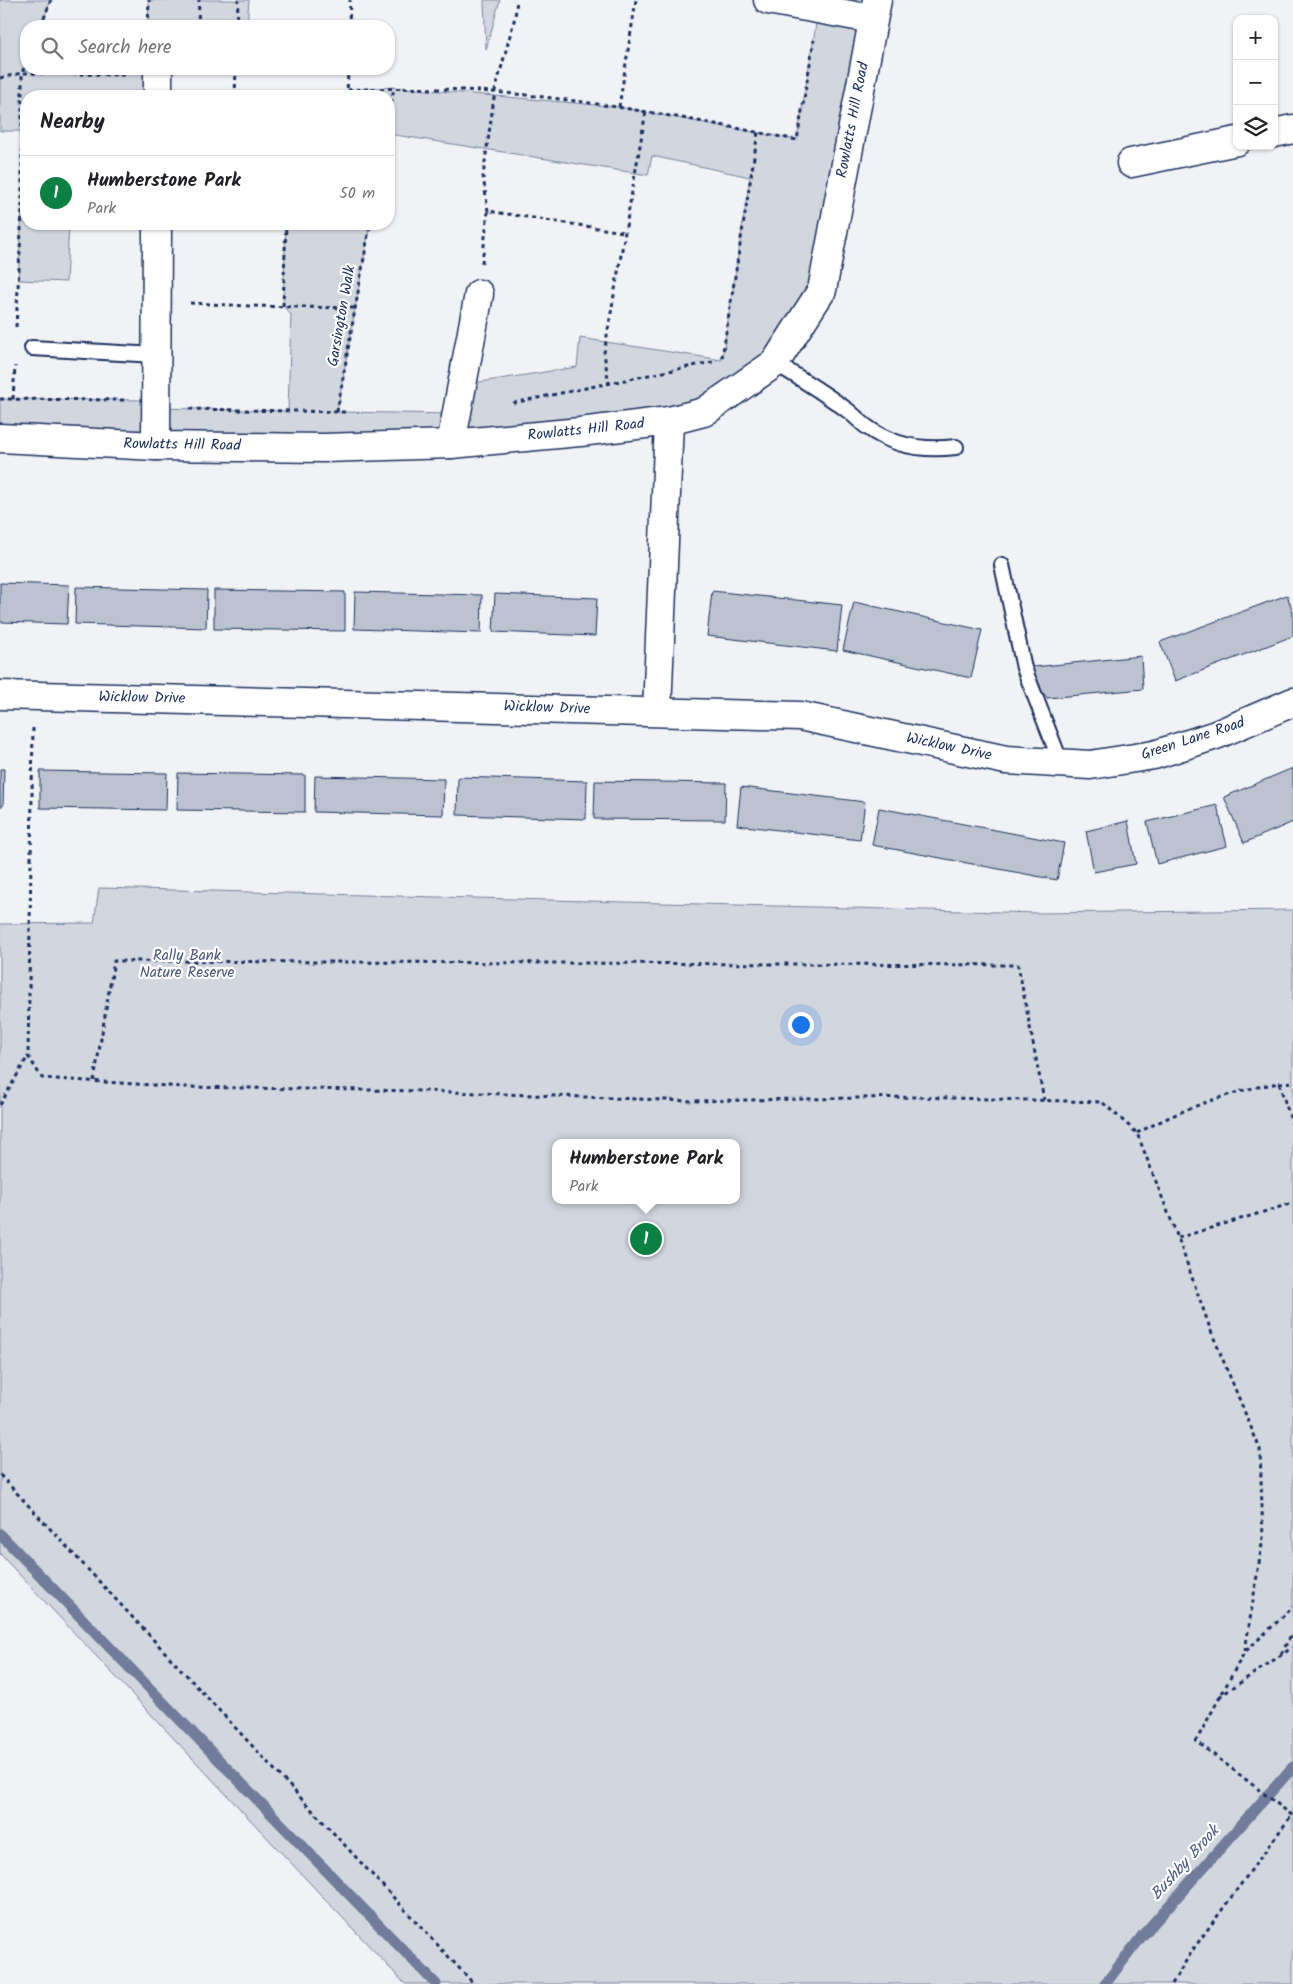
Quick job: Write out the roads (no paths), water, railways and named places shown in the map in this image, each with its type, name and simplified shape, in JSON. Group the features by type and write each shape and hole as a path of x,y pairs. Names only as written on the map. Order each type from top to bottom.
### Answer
{"street":[{"path":"768,0 819,9 875,10"},
{"name":"Rowlatts Hill Road","path":"0,438 156,446 323,448 451,444 580,432 669,421 704,412 775,363 822,290 875,10"},
{"path":"1278,132 1293,129"},
{"path":"1131,163 1233,142"},
{"path":"156,446 157,230"},
{"path":"451,444 479,294"},
{"path":"657,711 669,421"},
{"name":"Wicklow Drive","path":"0,695 800,716 1006,760 1090,765"},
{"name":"Green Lane Road","path":"1090,765 1154,755 1216,735 1293,702"}],"lane":[{"path":"32,348 156,355"},
{"path":"775,363 811,384 849,411 868,428 892,442 909,447 934,450 956,448"},
{"path":"1002,564 1024,668 1061,763"}],"waterway":[{"path":"0,1534 436,1984"},
{"name":"Bushby Brook","path":"1105,1984 1142,1936 1293,1767"}],"place":[{"name":"Humberstone Park","path":"646,1239"}],"park label":[{"name":"Rally Bank Nature Reserve","path":"187,964"}]}
